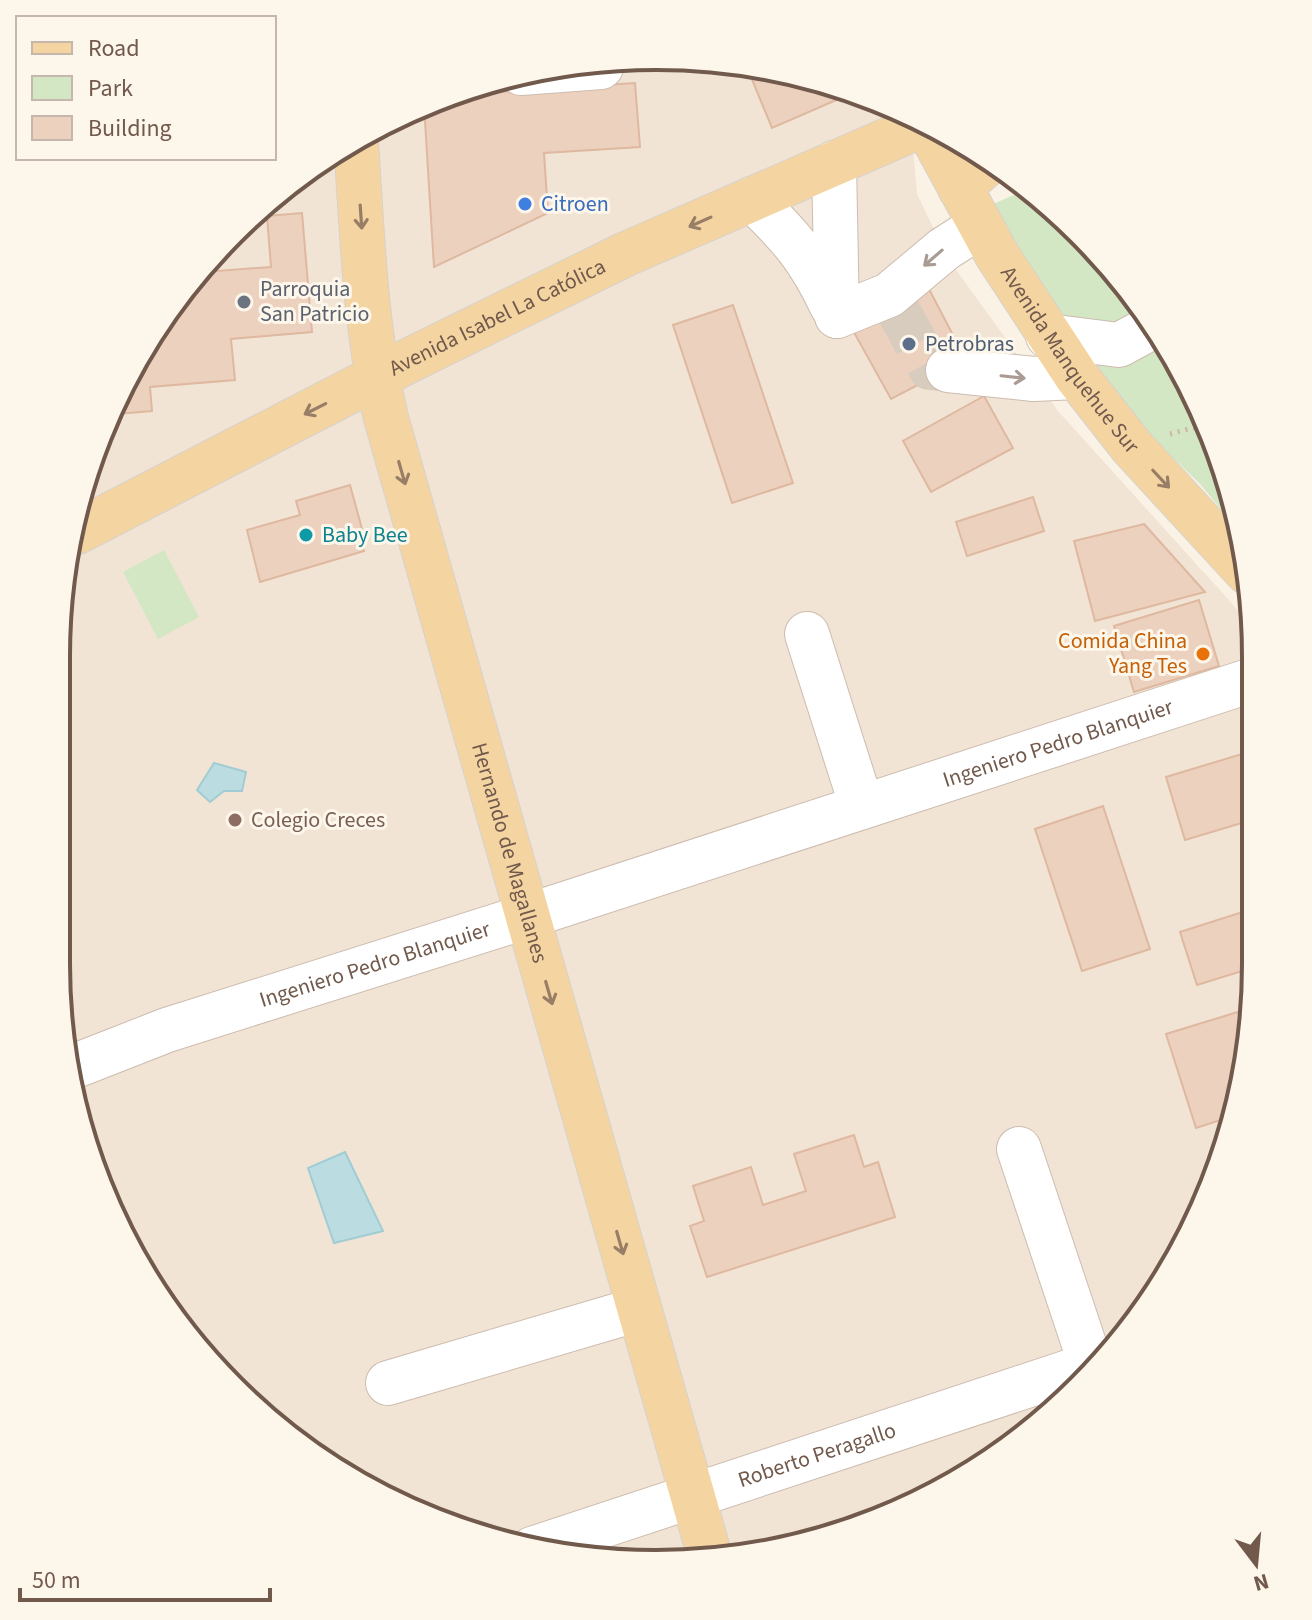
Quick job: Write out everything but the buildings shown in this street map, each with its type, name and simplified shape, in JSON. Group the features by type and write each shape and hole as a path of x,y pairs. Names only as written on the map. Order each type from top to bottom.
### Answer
{"main road":[{"name":"Avenida Isabel La Católica","path":"86,519 626,254 912,129"},
{"name":"Avenida Manquehue Sur","path":"954,152 975,174 980,226 1048,336 1132,447 1233,557"},
{"name":"Hernando de Magallanes","path":"357,153 368,315 386,418 707,1548"}],"street":[{"path":"834,163 837,316"},
{"path":"752,199 789,235 814,268 837,316"},
{"path":"837,316 892,300 944,249 980,226"},
{"path":"1048,336 1136,335"},
{"path":"948,370 1034,379 1086,389 1136,335"},
{"path":"807,634 862,807"},
{"name":"Ingeniero Pedro Blanquier","path":"79,1065 167,1030 1242,683"},
{"path":"1019,1149 1094,1354"},
{"path":"388,1383 639,1309"},
{"name":"Roberto Peragallo","path":"556,1541 1079,1369"}],"shaded area":[{"path":"656,70 732,75 808,90 911,128 917,194 949,260 1058,411 1240,613 1241,618 1242,964 1241,1002 1231,1078 1211,1152 1182,1223 1121,1321 1042,1405 982,1451 949,1471 915,1490 844,1519 770,1539 732,1545 694,1549 618,1549 542,1539 504,1530 397,1490 299,1429 242,1378 191,1321 130,1223 90,1116 81,1078 71,1002 70,656 71,618 81,542 101,468 130,397 191,299 242,242 299,191 363,149 432,115 504,90 580,75"}],"green space":[{"path":"1016,194 1070,242 1121,299 1182,397 1211,468 1224,513 1200,484 1135,421 1045,292 991,205"},
{"path":"164,550 199,617 158,639 123,572"}],"water":[{"path":"214,763 246,772 242,791 224,791 210,802 197,790"},
{"path":"345,1152 383,1231 334,1243 308,1168"}],"tunnel":[{"path":"895,305 930,368 948,370"}],"place":[{"name":"Citroen","path":"525,204"},
{"name":"Parroquia San Patricio","path":"244,302"},
{"name":"Petrobras","path":"909,344"},
{"name":"Baby Bee","path":"306,535"},
{"name":"Comida China Yang Tes","path":"1203,654"},
{"name":"Colegio Creces","path":"235,820"}]}
